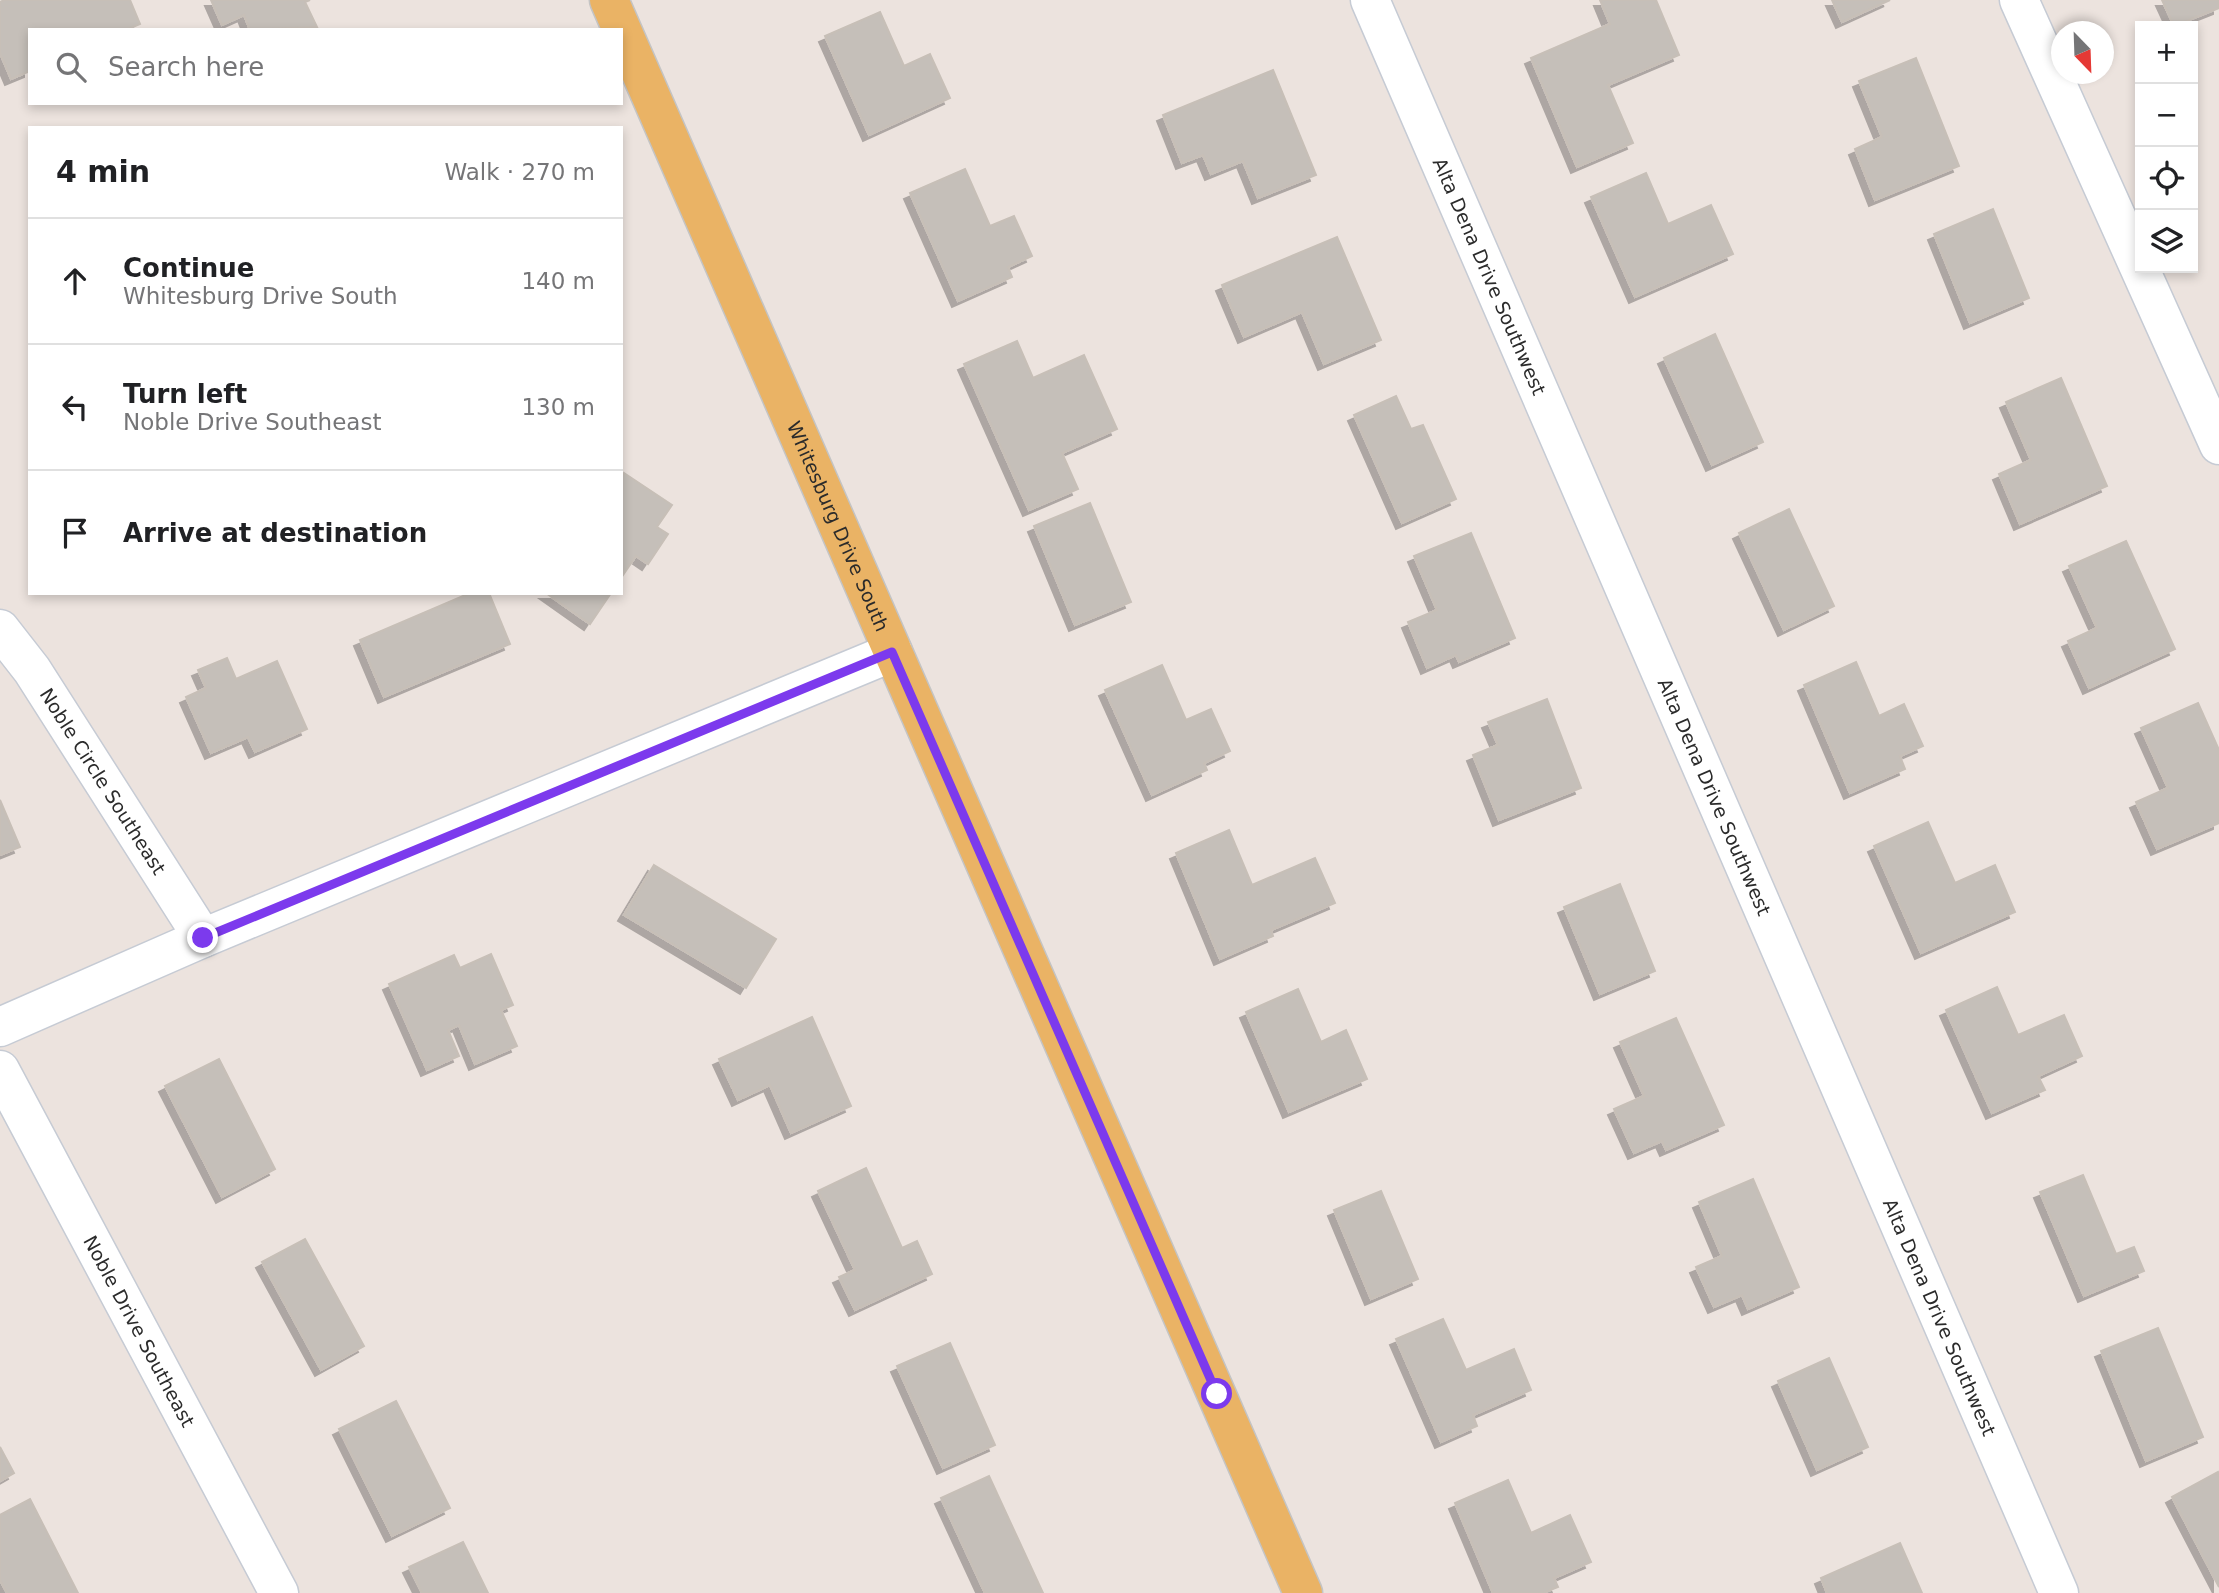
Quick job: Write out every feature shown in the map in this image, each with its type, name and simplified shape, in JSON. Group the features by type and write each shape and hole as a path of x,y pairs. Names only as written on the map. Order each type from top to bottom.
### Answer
{"main road":[{"name":"Whitesburg Drive South","path":"609,0 621,28"},
{"name":"Whitesburg Drive South","path":"623,32 1303,1593"}],"street":[{"name":"Alta Dena Drive Southwest","path":"1370,0 2059,1593"},
{"path":"2020,0 2219,445"},
{"name":"Noble Circle Southeast","path":"0,629 32,670 203,938"},
{"path":"0,1027 203,938 892,652"},
{"name":"Noble Drive Southeast","path":"0,1070 279,1593"}],"building":[{"path":"130,0 140,24 131,28 28,28 28,72 11,79 0,53 0,2"},
{"path":"211,0 310,0 305,2 317,27 249,28 244,15 222,25"},
{"path":"1600,0 1656,0 1679,55 1608,85 1633,143 1577,167 1531,58 1610,24"},
{"path":"1832,0 1890,0 1842,22"},
{"path":"2162,0 2219,0 2219,8 2186,21 2172,21"},
{"path":"880,12 904,66 930,54 950,98 869,135 825,36"},
{"path":"1916,58 1959,166 1875,200 1855,149 1882,137 1859,81"},
{"path":"1273,70 1316,175 1258,198 1243,161 1211,174 1203,155 1182,163 1163,115"},
{"path":"965,169 990,226 1014,216 1032,256 1008,267 1012,277 958,301 910,193"},
{"path":"1646,173 1668,224 1711,205 1733,254 1635,297 1591,197"},
{"path":"1993,209 2029,298 1970,323 1934,234"},
{"path":"1337,237 1381,340 1324,364 1302,312 1244,337 1222,285"},
{"path":"1715,334 1763,442 1712,465 1664,358"},
{"path":"1017,341 1033,378 1084,355 1117,429 1062,453 1078,489 1029,510 964,364"},
{"path":"2061,378 2107,486 2020,524 1999,474 2031,460 2006,402"},
{"path":"1396,396 1411,429 1423,425 1456,499 1402,523 1354,415"},
{"path":"623,475 672,505 657,527 668,534 648,564 636,556 623,575"},
{"path":"1090,503 1131,602 1075,625 1034,526"},
{"path":"1789,509 1834,606 1784,630 1739,533"},
{"path":"1471,533 1515,638 1459,662 1456,655 1427,668 1408,622 1437,610 1414,556"},
{"path":"2126,541 2175,649 2089,688 2068,641 2097,628 2069,566"},
{"path":"465,595 490,595 510,644 384,697 360,640"},
{"path":"549,595 610,595 590,624"},
{"path":"227,658 236,679 277,661 307,729 255,752 248,737 211,753 186,697 206,688 198,670"},
{"path":"1856,662 1879,716 1904,704 1923,746 1900,756 1905,769 1850,793 1804,685"},
{"path":"1162,665 1186,720 1211,709 1230,751 1204,763 1207,770 1152,795 1105,690"},
{"path":"1547,699 1581,788 1499,820 1473,755 1498,745 1488,722"},
{"path":"2198,703 2219,750 2219,823 2157,849 2136,802 2168,788 2141,728"},
{"path":"0,800 20,847 0,855"},
{"path":"1928,822 1955,883 1995,865 2015,912 1921,953 1874,846"},
{"path":"1229,830 1252,885 1315,858 1335,903 1271,930 1273,936 1220,959 1176,853"},
{"path":"654,865 776,939 746,988 624,915"},
{"path":"1620,884 1655,971 1600,994 1564,907"},
{"path":"491,954 513,1005 501,1010 517,1046 475,1064 459,1025 448,1030 459,1056 427,1070 389,984 454,955 460,968"},
{"path":"1997,987 2018,1035 2064,1015 2082,1056 2038,1076 2045,1090 1992,1113 1946,1010"},
{"path":"1298,989 1321,1042 1346,1030 1367,1079 1289,1112 1246,1012"},
{"path":"812,1017 851,1106 791,1133 770,1085 738,1100 719,1059"},
{"path":"1676,1018 1724,1125 1666,1150 1662,1141 1634,1153 1614,1109 1644,1096 1620,1042"},
{"path":"219,1059 275,1169 222,1197 165,1086"},
{"path":"866,1168 902,1248 917,1241 932,1274 855,1310 839,1277 855,1270 818,1191"},
{"path":"2083,1175 2116,1254 2134,1247 2144,1271 2084,1296 2040,1192"},
{"path":"1753,1179 1799,1287 1748,1309 1742,1295 1714,1307 1696,1267 1722,1256 1699,1202"},
{"path":"1381,1191 1418,1279 1371,1299 1334,1210"},
{"path":"305,1239 364,1346 321,1370 262,1262"},
{"path":"1443,1319 1466,1370 1514,1349 1531,1390 1473,1415 1477,1426 1441,1442 1396,1339"},
{"path":"2158,1328 2203,1437 2146,1461 2101,1351"},
{"path":"950,1343 995,1445 943,1468 897,1366"},
{"path":"1829,1358 1868,1447 1817,1470 1778,1381"},
{"path":"396,1401 450,1508 392,1536 339,1429"},
{"path":"0,1447 14,1473 0,1481"},
{"path":"2218,1472 2219,1475 2219,1587 2172,1497"},
{"path":"989,1476 1043,1593 985,1593 941,1498"},
{"path":"1508,1480 1531,1533 1570,1515 1591,1562 1554,1578 1558,1587 1543,1593 1493,1593 1455,1503"},
{"path":"30,1499 78,1593 7,1593 0,1580 0,1515"},
{"path":"463,1542 488,1593 422,1593 409,1567"},
{"path":"1900,1543 1922,1593 1827,1593 1821,1578"}],"route":[{"path":"203,938 892,652 1217,1394"}]}
